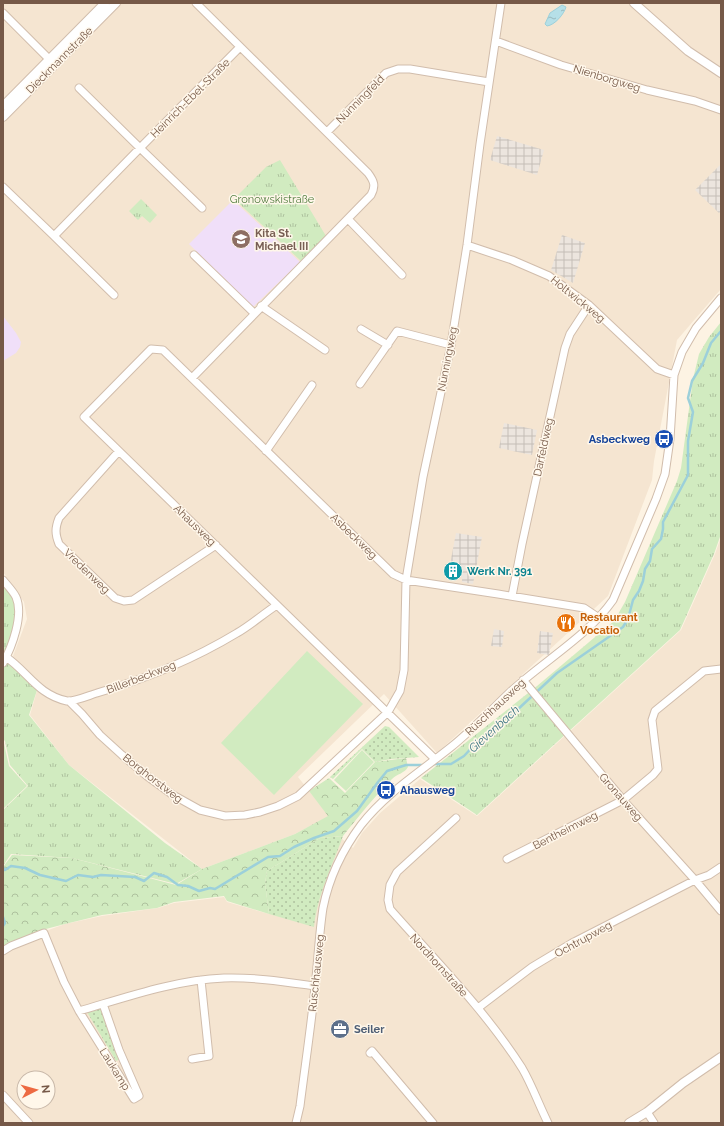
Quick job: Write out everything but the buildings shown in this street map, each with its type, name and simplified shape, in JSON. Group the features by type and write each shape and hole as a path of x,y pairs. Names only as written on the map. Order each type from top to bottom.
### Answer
{"street":[{"name":"Dieckmannstraße","path":"3,117 105,3"},
{"name":"Dieckmannstraße","path":"3,106 116,3"},
{"path":"192,378 371,195 375,185 373,179 368,173 196,3"},
{"name":"Nünningweg","path":"388,712 400,691 404,670 406,580 423,477 451,345 467,245 501,3"},
{"path":"634,3 688,51 721,73"},
{"path":"3,13 52,62"},
{"name":"Nienborgweg","path":"496,41 561,65 647,90 695,101 721,110"},
{"name":"Heinrich-Ebel-Straße","path":"54,236 240,47"},
{"name":"Nünningfeld","path":"327,132 386,73 398,69 410,69 489,82"},
{"path":"79,88 202,208"},
{"path":"3,186 114,295"},
{"path":"348,219 402,275"},
{"name":"Holtwickweg","path":"467,245 512,260 544,273 560,283 589,305 657,369 674,375"},
{"path":"194,255 254,313"},
{"name":"Rüschhausweg","path":"296,1123 300,1106 324,907 339,861 349,842 362,825 399,786 451,747 523,680 588,628 613,600 664,478 670,439 674,375 682,352 696,328 721,298"},
{"name":"Darfeldweg","path":"512,596 565,348 570,334 589,305"},
{"path":"262,306 325,350"},
{"path":"361,329 388,345"},
{"path":"360,384 397,331 451,345"},
{"name":"Asbeckweg","path":"92,408 151,349 163,350 393,574 406,580 584,608 598,618"},
{"path":"266,451 312,385"},
{"name":"Ahausweg","path":"92,408 84,417 435,759"},
{"name":"Vredenweg","path":"119,451 59,518 55,528 59,544 115,598 124,601 133,600 216,545"},
{"path":"3,580 16,597 19,607 17,626 4,660 13,662 42,690 69,701"},
{"name":"Billerbeckweg","path":"69,701 130,683 204,652 238,632 276,604"},
{"name":"Bentheimweg","path":"507,860 623,800 653,776 658,769 652,720 655,711 704,671 721,670"},
{"name":"Gronauweg","path":"523,680 623,800 721,911"},
{"name":"Borghorstweg","path":"69,701 100,735 146,776 173,796 200,810 225,816 260,812 278,806 298,796 388,712"},
{"name":"Nordhornstraße","path":"456,818 397,872 390,885 388,900 390,909 478,1008 523,1069 548,1123"},
{"name":"Ochtrupweg","path":"478,1008 532,967 572,943 695,880 709,875 721,867"},
{"name":"Laukamp","path":"3,951 11,946 44,933 64,982 134,1099 139,1096 119,1050 103,1004"},
{"path":"80,1011 156,989 200,980 225,978 315,986"},
{"path":"192,1060 209,1056 200,980"},
{"path":"370,1054 372,1050 433,1123"},
{"path":"629,1123 647,1112 683,1083 721,1057"},
{"path":"4,1097 29,1123"},
{"path":"647,1112 654,1123"}],"shaded area":[{"path":"3,3 721,3 721,289 677,340 654,461 652,480 608,596 437,753 384,694 298,777 329,816 295,834 202,869 69,765 30,715 38,687 13,656 27,619 24,602 3,572"},
{"path":"497,136 544,150 537,175 490,160"},
{"path":"721,164 721,211 719,213 695,190"},
{"path":"233,200 300,262 253,307 189,244"},
{"path":"562,235 585,243 573,283 551,270"},
{"path":"3,316 21,342 16,353 3,361"},
{"path":"504,423 537,430 532,455 499,448"},
{"path":"456,533 482,537 473,584 462,582 462,577 448,575"},
{"path":"721,537 721,1123 3,1123 3,948 65,924 102,916 158,908 174,903 224,897 227,902 269,914 341,838 353,848 362,833 380,813 420,779 477,816 681,630 715,554"},
{"path":"494,629 504,631 502,647 491,646"},
{"path":"540,631 553,633 549,655 537,653"}],"green space":[{"name":"Gronowskistraße","path":"280,160 326,236 301,261 234,199 266,167"},
{"path":"141,199 157,215 150,223 142,216 138,220 129,211"},
{"path":"721,322 721,534 714,554 680,630 477,815 421,778 537,686 614,621 625,602 677,481 681,468 693,379 699,354 709,337"},
{"path":"3,584 13,598 18,614 6,653 3,657"},
{"path":"307,651 363,704 274,795 221,743"},
{"path":"10,658 38,687 29,715 69,765 165,843 202,869 176,884 72,858 11,854 3,866 3,810 28,786 10,765 5,741 3,739 3,665"},
{"path":"385,726 389,727 419,757 375,762 362,749 333,779 330,777"},
{"path":"3,739 9,766 27,786 3,809"},
{"path":"362,750 374,762 346,791 334,780"},
{"path":"406,758 407,769 394,777 385,786 343,836 320,838 267,871 265,883 269,914 227,901 224,896 174,902 157,908 102,915 42,930 9,943 3,947 3,867 12,855 72,858 176,885 202,869 295,834 328,816 309,791 329,778 345,793 375,762"},
{"path":"343,836 322,891 314,927 269,914 265,883 267,871 320,838"},
{"path":"101,1008 120,1059 116,1061 87,1012"}],"water":[{"path":"562,5 566,7 561,16 553,24 547,26 545,24 550,13"}],"waterway":[{"name":"Gievenbach","path":"432,764 451,764 464,756 477,742 489,736 501,721 516,711 557,673 623,627 628,619 633,600 643,581 645,569 650,561 652,549 661,539 663,522 688,475 688,441 693,412 688,398 692,381 703,363 711,343 721,331"},
{"name":"Gievenbach","path":"3,868 5,870 11,866 25,868 40,875 66,881 78,875 93,877 101,875 135,877 144,881 154,873 167,877 178,885 188,886 199,891 210,888 215,889 268,857 280,856 294,847 334,831 357,811 387,771 406,765 425,765"},
{"name":"Gievenbach","path":"3,917 5,923 3,926"}],"place":[{"name":"Kita St. Michael III","path":"241,239"},
{"name":"Asbeckweg","path":"664,439"},
{"name":"Werk Nr. 391","path":"453,571"},
{"name":"Restaurant Vocatio","path":"566,623"},
{"name":"Ahausweg","path":"386,790"},
{"name":"Seiler","path":"340,1029"}]}
